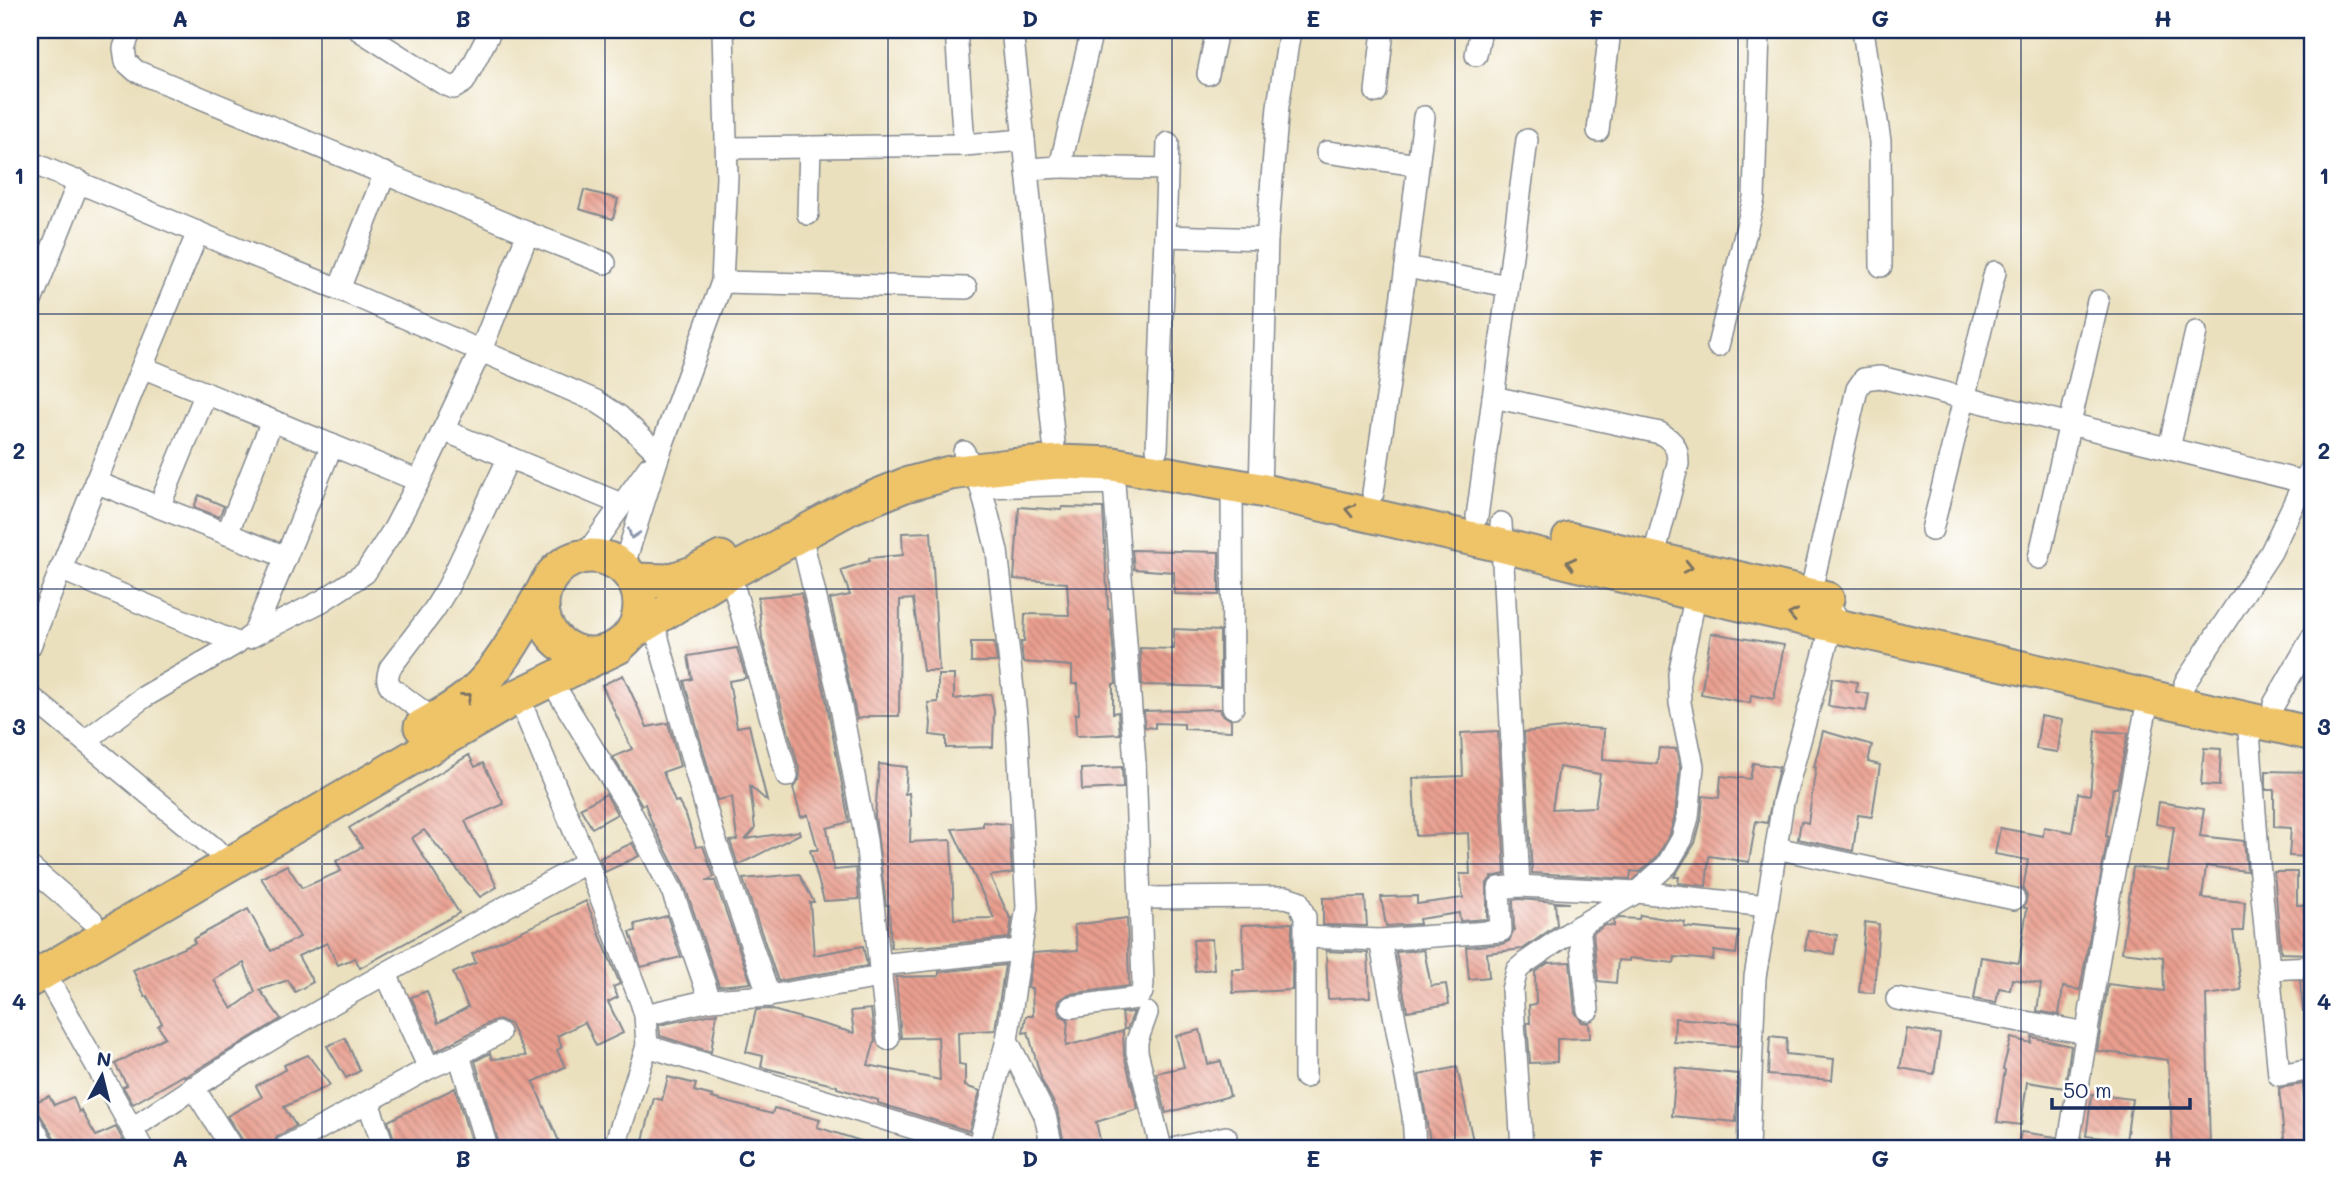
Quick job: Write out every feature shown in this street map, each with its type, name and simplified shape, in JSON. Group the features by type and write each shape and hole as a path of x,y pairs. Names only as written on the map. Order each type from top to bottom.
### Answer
{"main road":[{"path":"34,969 221,856 476,690 498,664 555,572 568,562 584,557 598,557 628,574 668,581 693,573 841,491 898,466 974,470 1003,445 1088,442 1114,464"},
{"path":"1114,464 1157,449 1251,480 1653,559 2150,695 2261,711 2313,714"},
{"path":"546,586 542,601 543,617 549,631 559,643 573,651 603,653 730,573 851,507 905,485 950,473 974,470 1059,462 1114,464 1373,493 1493,528 1696,594 1827,607 2185,684 2261,711 2313,734"},
{"path":"34,969 92,920 221,856 634,633 639,620 639,593 628,574"}],"street":[{"path":"131,30 124,48 126,62 136,71 605,263"},
{"path":"359,30 454,88 464,82 491,30"},
{"path":"628,574 659,454 722,282 727,148 723,30"},
{"path":"956,30 964,145"},
{"path":"1012,30 1054,443"},
{"path":"1060,167 1092,30"},
{"path":"1208,74 1217,30"},
{"path":"1233,707 1278,106 1290,30"},
{"path":"1376,92 1383,30"},
{"path":"1476,55 1481,30"},
{"path":"1598,131 1610,30"},
{"path":"1718,346 1754,198 1759,30"},
{"path":"1863,30 1881,141 1881,266"},
{"path":"1373,493 1406,267 1424,117"},
{"path":"727,148 964,145 1024,139"},
{"path":"1520,886 1493,528 1493,397 1527,140"},
{"path":"1157,449 1168,143"},
{"path":"808,214 810,147"},
{"path":"1327,152 1418,165"},
{"path":"30,162 339,289 596,401 619,416 659,454"},
{"path":"1027,169 1167,169"},
{"path":"339,289 385,173"},
{"path":"30,304 79,181"},
{"path":"30,646 198,232"},
{"path":"85,741 144,697 245,639 322,601 365,573 394,529 419,481 481,350 528,233"},
{"path":"1165,236 1267,239"},
{"path":"1406,267 1508,286"},
{"path":"1932,530 1995,272"},
{"path":"722,282 966,288"},
{"path":"2039,558 2098,301"},
{"path":"2169,448 2196,332"},
{"path":"142,367 419,481"},
{"path":"1748,1148 1755,977 1783,802 1827,607 1857,390 1864,379 1880,377 2304,482"},
{"path":"159,507 206,393"},
{"path":"1493,397 1660,433 1672,440 1678,450 1678,464 1653,559"},
{"path":"227,534 272,421"},
{"path":"443,430 621,504"},
{"path":"245,639 286,557 332,446"},
{"path":"584,557 659,454"},
{"path":"433,720 393,689 388,684 387,676 448,587 509,457"},
{"path":"2185,684 2271,552 2313,463"},
{"path":"1071,1007 1137,998 1142,992 1135,763 1114,464"},
{"path":"647,1046 978,1148 1007,1040 1027,908 1017,724 997,551 974,470"},
{"path":"95,482 286,557"},
{"path":"801,535 839,696 866,840 888,1040"},
{"path":"60,569 245,639"},
{"path":"730,573 787,776"},
{"path":"1522,1148 1512,990 1517,971 1579,926 1637,892 1667,865 1682,839 1688,817 1693,766 1679,674 1696,594"},
{"path":"634,633 713,832 769,996"},
{"path":"2313,636 2261,711 2269,970 2279,1074 2313,1069"},
{"path":"551,679 625,801 674,892 710,1000"},
{"path":"2068,1148 2108,902 2150,695"},
{"path":"30,696 221,856"},
{"path":"518,696 587,862 645,1015 647,1046 614,1148"},
{"path":"1776,848 2014,900"},
{"path":"34,969 137,1139 193,1087 386,974 587,862"},
{"path":"30,867 92,920"},
{"path":"1306,937 1380,940 1501,931 1499,888 1520,886 1637,892 1767,906"},
{"path":"1141,898 1286,897 1298,901 1305,917 1306,937 1305,1077"},
{"path":"1579,926 1588,1010"},
{"path":"1380,940 1413,1115 1415,1148"},
{"path":"645,1015 710,1000 769,996 881,971 1020,950"},
{"path":"2269,970 2313,967"},
{"path":"386,974 429,1068"},
{"path":"1897,999 2087,1033"},
{"path":"1147,1013 1137,1041 1137,1052 1161,1148"},
{"path":"284,1148 429,1068 499,1033"},
{"path":"1007,1040 1045,1115 1052,1148"},
{"path":"459,1055 487,1148"},
{"path":"193,1087 232,1148"},
{"path":"368,1102 384,1148"},
{"path":"30,1122 45,1148"},
{"path":"1177,1148 1226,1137"}],"building":[{"path":"584,190 618,199 613,219 579,209"},
{"path":"199,495 224,506 219,517 194,507"},
{"path":"1019,507 1061,510 1062,507 1103,508 1108,609 1116,684 1113,684 1113,713 1118,712 1120,734 1076,736 1075,714 1079,714 1078,684 1072,684 1072,666 1023,662 1021,642 1024,642 1025,614 1069,615 1067,583 1014,579"},
{"path":"931,532 939,671 923,671 913,599 900,600 899,716 868,716 857,719 830,599 850,595 841,570 869,561 869,558 903,555 902,533"},
{"path":"1132,550 1219,552 1219,595 1174,594 1174,572 1134,569"},
{"path":"801,593 826,699 849,822 827,828 834,870 856,868 859,899 824,901 810,850 818,850 808,815 801,817 793,788 799,780 800,772 762,638 758,597"},
{"path":"1174,629 1220,631 1220,687 1142,685 1140,648 1174,649"},
{"path":"1711,633 1784,645 1774,699 1751,695 1750,703 1701,694"},
{"path":"971,642 994,642 997,662 971,662"},
{"path":"737,648 746,678 729,681 737,727 749,725 767,801 750,786 755,829 746,839 799,831 800,834 738,865 730,841 737,840 732,797 717,800 684,681 692,679 688,656"},
{"path":"623,675 647,727 668,723 680,766 663,772 675,802 678,801 687,818 696,847 703,846 714,877 706,881 715,881 751,983 719,986 685,887 645,804 642,805 613,757 632,749 602,685"},
{"path":"938,675 954,675 954,699 991,694 994,712 993,747 946,748 946,737 930,735 928,703 938,702"},
{"path":"1832,678 1857,682 1856,692 1869,694 1866,711 1828,706"},
{"path":"1220,709 1222,714 1231,720 1231,731 1184,729 1184,724 1155,723 1155,728 1145,727 1144,711"},
{"path":"2041,716 2062,720 2058,752 2036,749"},
{"path":"1575,727 1604,729 1603,760 1657,764 1659,748 1676,749 1680,767 1675,815 1670,834 1657,857 1640,872 1631,871 1630,879 1532,873 1524,732","holes":["1559,767 1600,774 1595,807 1552,809"]},
{"path":"1498,731 1505,874 1492,877 1487,883 1487,919 1460,921 1459,913 1419,919 1420,924 1386,926 1381,897 1417,896 1417,904 1463,898 1460,874 1470,874 1468,833 1416,836 1413,778 1463,776 1461,733"},
{"path":"1823,731 1872,745 1868,762 1880,765 1872,817 1858,815 1853,851 1798,839 1801,821 1808,823 1814,767"},
{"path":"2096,731 2128,733 2117,788 2113,788 2108,837 2080,990 2063,987 2059,1015 2037,1011 2041,984 2012,979 2010,990 1999,988 1996,1003 1974,999 1981,957 2019,963 2027,908 2024,908 2027,896 2023,889 2028,860 1995,854 2000,828 2043,836 2044,827 2072,832 2078,793 2090,795"},
{"path":"2204,748 2221,749 2219,786 2201,785"},
{"path":"469,755 475,767 483,763 504,804 465,821 497,887 480,897 424,830 412,838 459,913 360,968 355,958 338,965 327,943 298,956 313,982 295,992 288,980 260,990 281,1019 185,1077 184,1075 133,1104 123,1087 127,1085 115,1064 165,1037 158,1026 162,1023 147,996 145,997 133,970 195,943 193,939 248,909 271,951 300,937 261,878 287,865 302,888 341,871 336,861 362,847 349,828","holes":["244,963 255,992 232,1009 214,980"]},
{"path":"1753,763 1779,767 1767,823 1756,821 1749,862 1709,856 1706,886 1678,883 1679,877 1674,877 1695,843 1703,796 1719,798 1721,776 1750,779"},
{"path":"879,764 907,767 905,794 909,793 910,842 951,840 954,919 994,918 952,829 983,826 983,822 1009,824 1012,873 990,876 1012,918 1009,938 891,948 889,905 886,905 875,816"},
{"path":"1122,767 1123,788 1082,790 1081,769"},
{"path":"2266,771 2313,772 2313,857 2289,856 2291,828 2274,827 2274,790 2266,790"},
{"path":"606,794 617,814 592,828 580,808"},
{"path":"2159,802 2204,809 2200,836 2244,841 2247,871 2206,866 2202,898 2245,902 2243,931 2233,931 2241,990 2206,995 2210,1148 2173,1148 2168,1060 2097,1051 2108,984 2164,991 2163,957 2122,952 2133,867 2168,871 2174,827 2156,824"},
{"path":"632,843 639,856 605,872 600,858"},
{"path":"2274,872 2297,872 2297,905 2313,905 2313,954 2281,953"},
{"path":"799,874 814,902 810,902 814,955 863,946 867,966 778,981 743,879"},
{"path":"1365,897 1367,926 1323,925 1323,898"},
{"path":"1513,900 1569,903 1555,903 1557,925 1523,949 1487,953 1489,977 1469,979 1466,947 1509,941 1514,930"},
{"path":"586,901 620,984 613,987 618,997 608,1002 623,1033 596,1046 585,1022 557,1036 562,1047 557,1050 565,1067 533,1082 562,1148 500,1148 475,1061 490,1053 492,1059 526,1056 510,1024 500,1020 493,1021 436,1051 411,997 427,991 438,1023 468,1007 453,973 476,963 472,954"},
{"path":"1640,915 1685,922 1684,927 1739,932 1736,954 1714,951 1713,960 1675,957 1674,963 1629,958 1629,961 1618,960 1616,983 1598,981 1593,933 1606,925 1614,926 1614,921 1619,918 1639,919"},
{"path":"667,916 681,957 641,967 630,932 636,931 635,924"},
{"path":"1127,918 1129,986 1069,994 1059,1001 1058,1008 1061,1016 1068,1019 1066,1046 1123,1031 1124,1055 1138,1109 1096,1122 1102,1148 1065,1148 1057,1109 1042,1081 1028,1032 1023,1033 1026,1016 1033,1016 1032,988 1028,988 1033,953 1078,950 1074,925"},
{"path":"1865,922 1879,924 1874,993 1859,992"},
{"path":"1292,923 1292,990 1233,993 1232,969 1244,969 1242,925"},
{"path":"1808,930 1837,935 1834,954 1805,950"},
{"path":"1212,939 1214,969 1195,971 1193,940"},
{"path":"1424,950 1431,986 1446,984 1449,1004 1407,1011 1396,952"},
{"path":"1326,951 1368,953 1370,997 1328,999"},
{"path":"1570,962 1575,1012 1582,1022 1589,1023 1590,1038 1557,1039 1557,1062 1530,1063 1527,1023 1530,1023 1529,1005 1536,1004 1535,972 1548,963"},
{"path":"1005,965 995,1030 958,1032 959,1064 965,1065 965,1086 980,1091 969,1131 878,1103 878,1100 837,1086 761,1067 763,1056 746,1052 756,1010 769,1009 854,1033 851,1011 871,1009 875,1041 868,1065 940,1080 938,1037 901,1038 896,977 939,976 939,972"},
{"path":"2313,980 2313,1011 2303,1011 2300,981"},
{"path":"1134,1012 1127,1029 1124,1029 1122,1013"},
{"path":"717,1013 711,1052 660,1036 659,1025"},
{"path":"1675,1018 1740,1023 1739,1046 1674,1042"},
{"path":"1907,1029 1940,1034 1934,1074 1900,1068"},
{"path":"1200,1030 1208,1064 1221,1061 1230,1096 1166,1113 1156,1073 1184,1067 1176,1036"},
{"path":"1770,1036 1787,1038 1786,1054 1834,1059 1832,1080 1768,1075"},
{"path":"2032,1037 2071,1046 2065,1088 2027,1082 2021,1125 1997,1122 2003,1069 2011,1038 2031,1043"},
{"path":"345,1038 360,1071 346,1078 327,1046"},
{"path":"308,1055 330,1085 284,1107 296,1126 277,1137 271,1148 245,1148 227,1116 262,1097 256,1086 286,1069 284,1065"},
{"path":"1457,1067 1473,1141 1431,1148 1419,1075"},
{"path":"1676,1068 1738,1074 1736,1122 1672,1116"},
{"path":"668,1077 696,1084 694,1091 713,1096 712,1098 772,1114 774,1108 820,1120 817,1127 873,1145 872,1148 641,1148 654,1098 662,1100"},
{"path":"2303,1084 2309,1148 2285,1148 2279,1088"},
{"path":"455,1088 473,1148 397,1148 388,1121"},
{"path":"2092,1094 2132,1099 2126,1141 2086,1136"},
{"path":"49,1096 54,1105 73,1097 79,1112 81,1110 96,1136 116,1127 127,1148 58,1148 33,1103"},
{"path":"2021,1132 2057,1137 2055,1148 2018,1148"}]}
